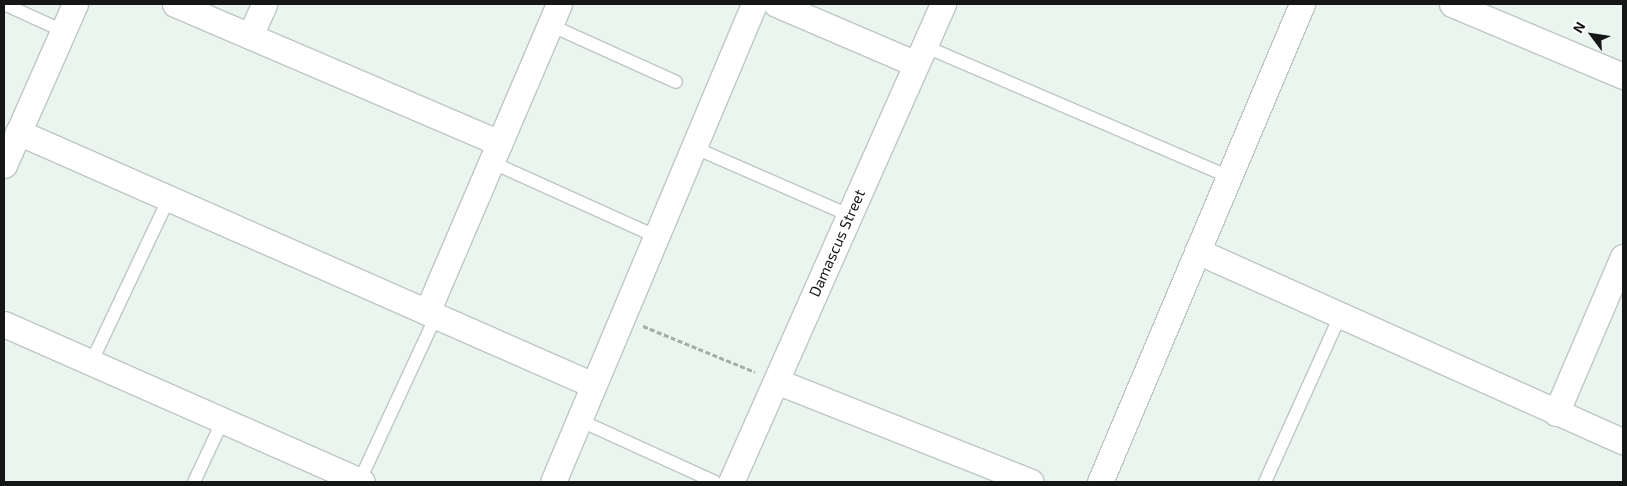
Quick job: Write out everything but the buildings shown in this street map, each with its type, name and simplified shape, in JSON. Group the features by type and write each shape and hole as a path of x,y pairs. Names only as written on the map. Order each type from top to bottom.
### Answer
{"street":[{"path":"4,165 75,4"},
{"path":"174,4 250,36 495,153"},
{"path":"250,36 264,4"},
{"path":"552,482 754,4"},
{"path":"776,4 920,55"},
{"name":"Damascus Street","path":"731,482 943,4"},
{"path":"1100,482 1302,4"},
{"path":"1452,4 1623,76"},
{"path":"432,314 554,10"},
{"path":"18,132 593,385"},
{"path":"1197,251 1623,442"},
{"path":"1556,413 1623,257"},
{"path":"4,326 223,420 360,482"},
{"path":"776,381 1031,482"}],"lane":[{"path":"4,4 63,31"},
{"path":"554,10 676,82"},
{"path":"920,55 1229,177"},
{"path":"693,147 849,215"},
{"path":"495,153 655,236"},
{"path":"91,363 170,198"},
{"path":"360,482 432,314"},
{"path":"1264,482 1340,316"},
{"path":"194,482 223,420"},
{"path":"579,420 715,482"}],"path":[{"path":"622,317 776,381"}]}
